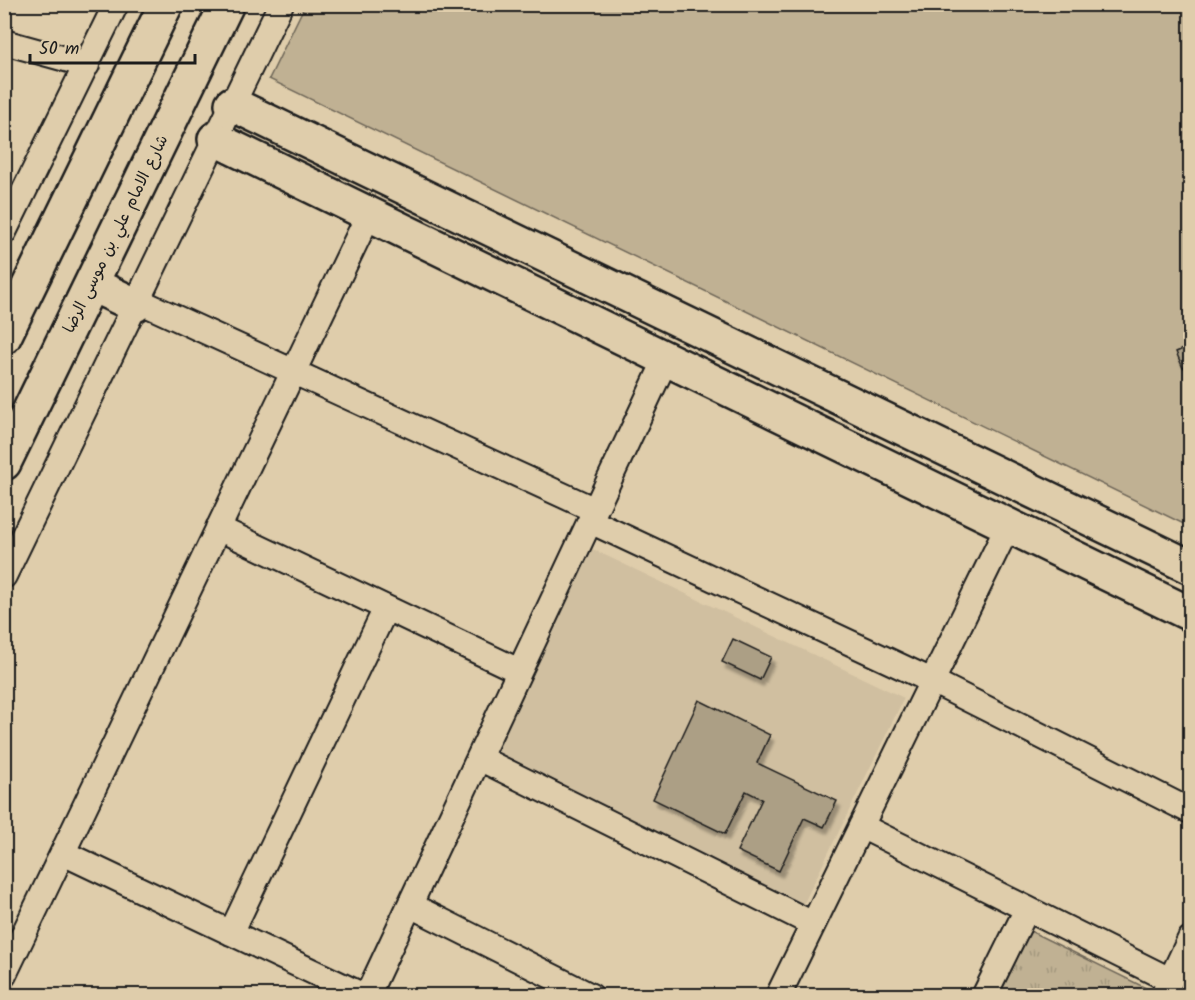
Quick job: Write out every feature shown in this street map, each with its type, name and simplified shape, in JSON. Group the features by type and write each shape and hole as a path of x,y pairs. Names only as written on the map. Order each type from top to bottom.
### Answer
{"street":[{"path":"4,232 116,4"},
{"path":"4,337 165,4"},
{"name":"شارع الامام علي بن موسى الرضا","path":"4,463 227,4"},
{"path":"4,576 280,4"},
{"path":"4,42 87,64"},
{"path":"232,104 1191,567"},
{"path":"215,139 1191,614"},
{"path":"4,975 369,214"},
{"path":"553,304 562,300 573,285 570,267"},
{"path":"91,284 293,371 932,681 1191,811"},
{"path":"600,326 597,317 602,300 609,293 619,290"},
{"path":"63,853 366,996 666,358"},
{"path":"778,996 1008,526"},
{"path":"218,528 519,671"},
{"path":"231,933 386,608"},
{"path":"479,758 813,924"},
{"path":"861,826 1027,909 1166,988 1191,939"},
{"path":"410,906 586,994"},
{"path":"984,996 1027,909"}],"shaded area":[{"path":"588,547 904,698 801,909 487,754"}],"green space":[{"path":"305,5 1190,5 1190,527 269,79"},
{"path":"1030,931 1148,989 1145,995 999,995"}],"building":[{"path":"1190,346 1190,364 1183,368 1176,352"},
{"path":"733,639 771,657 760,680 722,662"},
{"path":"699,700 770,735 757,763 837,801 824,827 804,818 779,871 737,851 762,799 746,791 725,834 653,799"}]}
